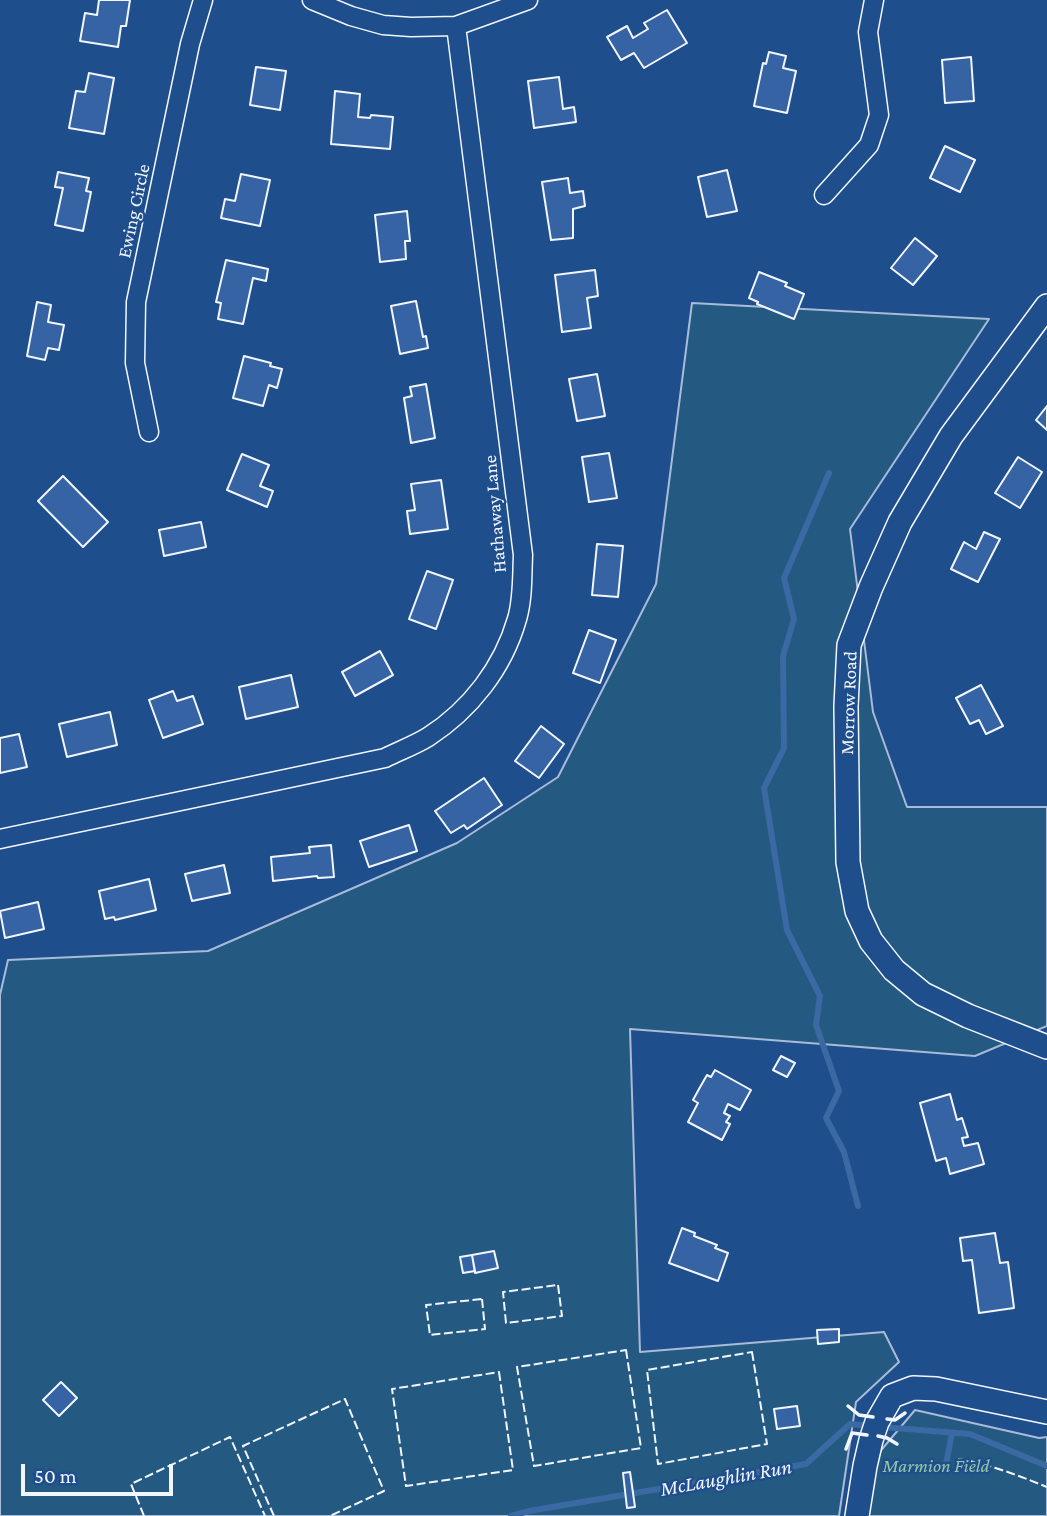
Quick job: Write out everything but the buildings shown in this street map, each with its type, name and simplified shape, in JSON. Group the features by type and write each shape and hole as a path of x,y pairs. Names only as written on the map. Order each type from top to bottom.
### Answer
{"street":[{"name":"Ewing Circle","path":"149,432 135,363 136,302 190,44 203,0"},
{"path":"312,0 351,16 383,25 411,27 456,26 528,0"},
{"path":"824,195 869,145 879,115 868,32 874,0"},
{"name":"Hathaway Lane","path":"0,839 385,758 427,738 458,715 489,679 508,646 522,588 523,555 456,26"},
{"name":"Morrow Road","path":"1047,306 951,436 900,522 849,645 846,706 848,862 857,911 871,941 894,970 923,994 968,1016 1047,1047"},
{"path":"857,1516 864,1466 871,1440 877,1422 892,1396 912,1388 936,1389 1047,1412"}],"green space":[{"path":"692,303 989,319 850,529 873,712 907,807 1047,807 1047,1026 975,1056 630,1029 640,1352 884,1332 899,1362 856,1402 839,1516 0,1516 0,995 8,960 208,951 457,843 558,777 656,584"},
{"name":"Marmion Field","path":"915,1410 1039,1438 1047,1437 1047,1516 865,1516 872,1461"}],"waterway":[{"path":"829,473 784,578 794,619 783,656 784,748 764,788 787,930 820,996 816,1025 839,1091 826,1118 844,1152 858,1206"},
{"name":"McLaughlin Run","path":"511,1516 806,1464 850,1424 871,1426"},
{"name":"McLaughlin Run","path":"882,1427 970,1434 1047,1466"},
{"path":"946,1464 952,1433"}],"fence":[{"path":"558,1285 562,1316 506,1323 503,1292 558,1285"},
{"path":"482,1299 485,1329 430,1335 426,1305 482,1299"},
{"path":"626,1350 641,1448 534,1466 517,1367 626,1350"},
{"path":"752,1352 767,1444 658,1464 647,1370 752,1352"},
{"path":"499,1372 513,1470 406,1486 392,1389 499,1372"},
{"path":"274,1516 243,1446 345,1399 384,1491 330,1516"},
{"path":"144,1516 131,1484 230,1437 265,1516"},
{"path":"958,1459 992,1467 1047,1487"}],"wall":[{"path":"848,1406 859,1415 873,1417"},
{"path":"887,1419 895,1420 905,1413"},
{"path":"846,1449 852,1433 867,1435"},
{"path":"878,1436 897,1444"}]}
